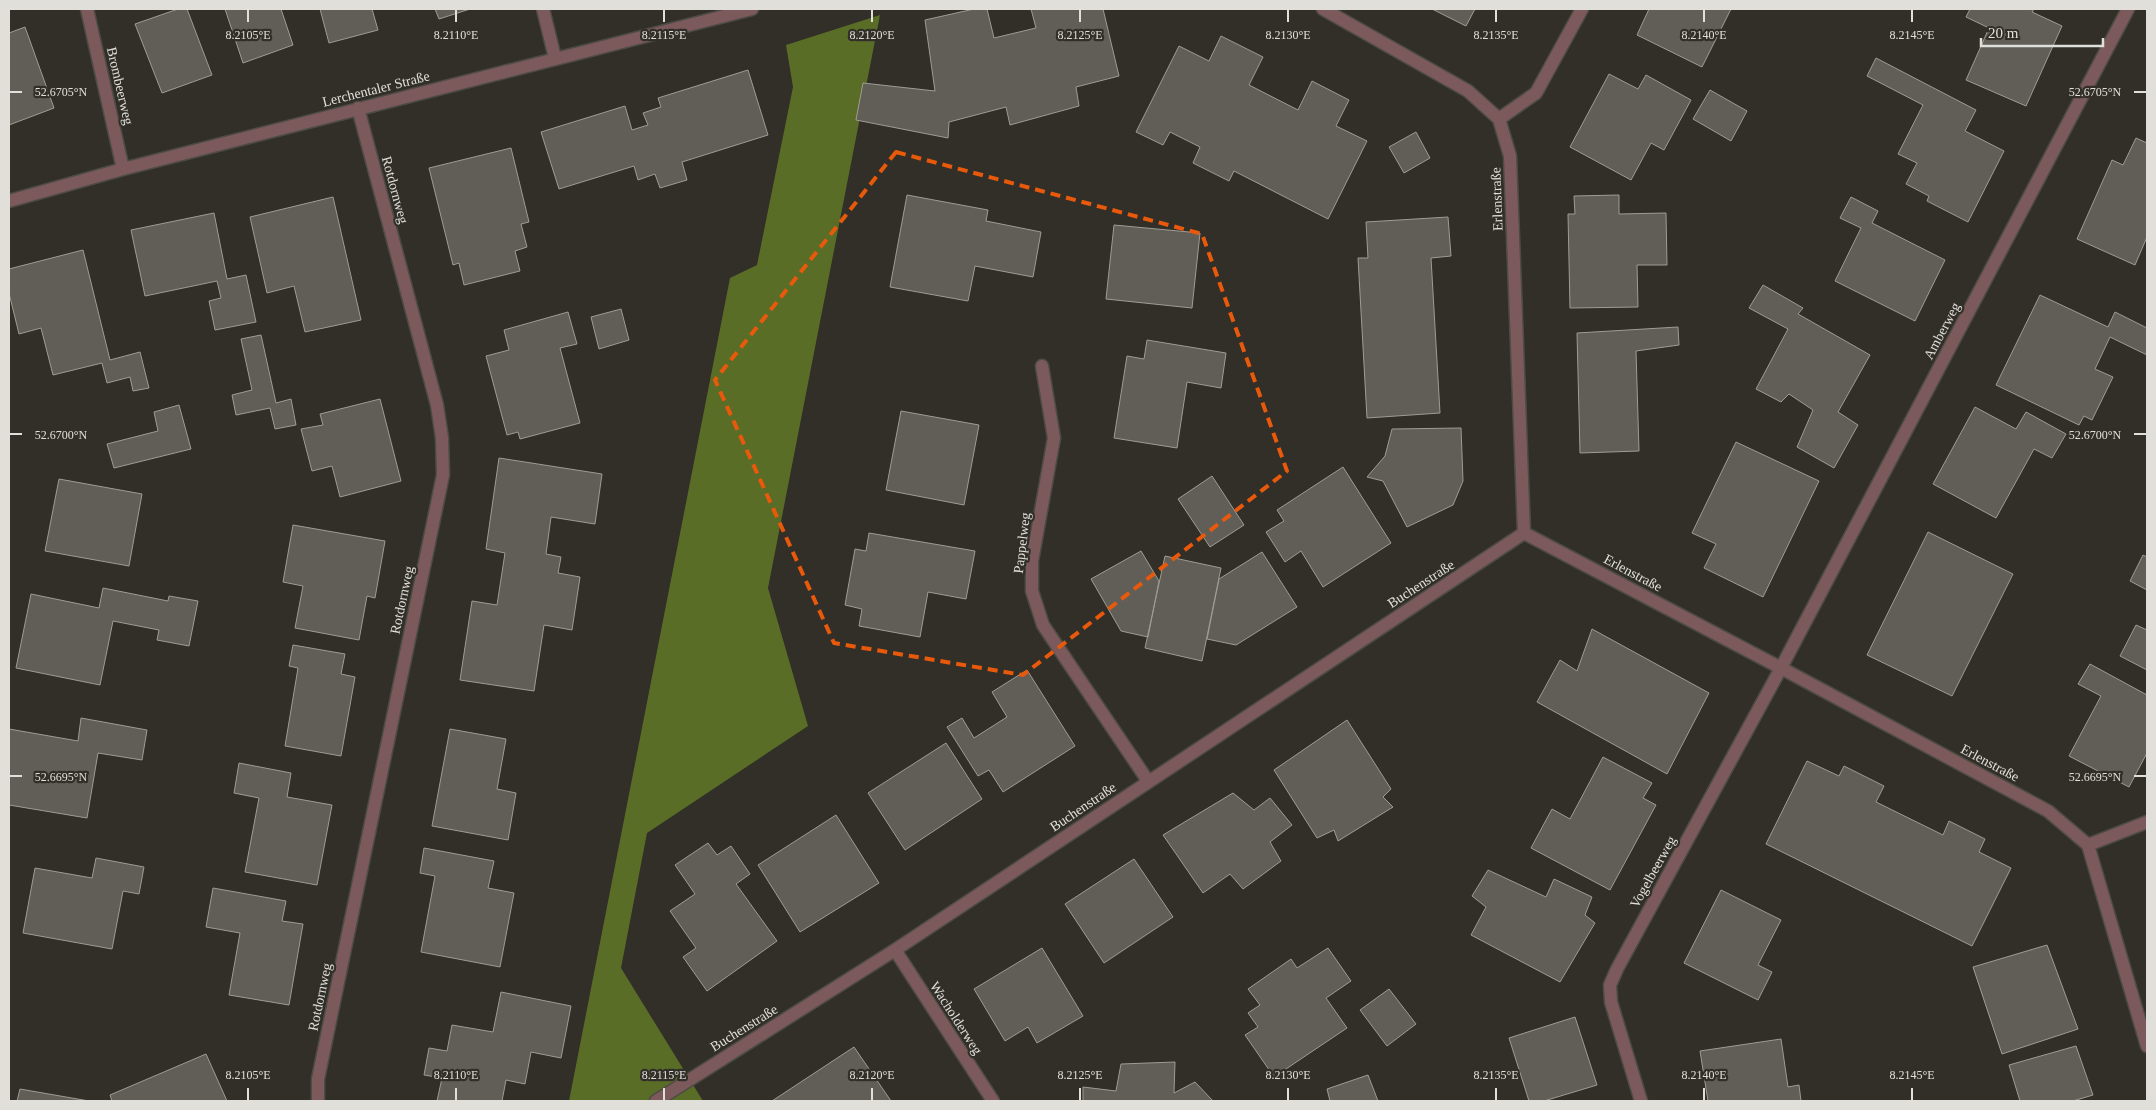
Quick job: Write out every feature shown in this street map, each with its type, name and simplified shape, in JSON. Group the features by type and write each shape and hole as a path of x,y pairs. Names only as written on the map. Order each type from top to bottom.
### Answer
{"street":[{"name":"Brombeerweg","path":"87,9 123,169"},
{"path":"543,9 555,58"},
{"name":"Lerchentaler Straße","path":"9,201 123,169 358,108 752,9"},
{"path":"1323,9 1468,91 1499,119 1536,93 1582,9"},
{"name":"Amberweg","path":"1781,668 2128,9"},
{"name":"Rotdornweg","path":"318,1101 318,1079 443,475 442,438 437,405 358,108"},
{"name":"Erlenstraße","path":"1499,119 1510,156 1524,534 1781,668 2048,811 2088,845"},
{"name":"Pappelweg","path":"1042,366 1054,438 1032,561 1032,591 1043,624 1148,781"},
{"name":"Buchenstraße","path":"656,1101 895,950 1524,534"},
{"name":"Vogelbeerweg","path":"1641,1101 1611,1002 1610,985 1781,668"},
{"path":"2147,822 2088,845 2147,1046"},
{"name":"Wacholderweg","path":"895,950 992,1101"}],"highlighted area":[{"path":"896,152 1202,234 1287,471 1023,675 834,643 715,380"}],"green space":[{"path":"880,15 768,588 808,726 647,833 621,968 703,1101 569,1101 730,278 757,265 793,87 786,45"}],"building":[{"path":"178,9 187,9 212,75 162,93 135,24"},
{"path":"225,9 281,9 293,45 243,63"},
{"path":"320,9 372,9 378,30 329,43"},
{"path":"435,9 470,9 439,19"},
{"path":"974,9 987,9 994,38 1036,28 1031,9 1103,9 1119,76 1076,87 1079,106 1010,125 1006,107 949,122 948,138 856,120 863,83 935,91 925,20"},
{"path":"1432,9 1475,9 1466,26"},
{"path":"1649,9 1731,9 1702,67 1637,35"},
{"path":"1970,9 2034,9 2032,12 2062,26 2026,106 1966,80 1989,28 1966,17"},
{"path":"25,27 54,108 9,125 9,33"},
{"path":"1221,36 1263,57 1249,85 1298,110 1312,81 1349,100 1336,126 1367,141 1328,219 1234,171 1229,181 1193,163 1200,147 1170,132 1163,145 1136,132 1179,46 1209,61"},
{"path":"1876,58 1976,110 1965,131 2004,151 1968,222 1927,201 1929,196 1906,184 1917,163 1898,154 1923,105 1867,76"},
{"path":"748,70 768,135 682,162 687,180 660,188 655,174 638,180 634,166 559,189 541,132 625,106 632,130 648,125 643,113 661,107 658,98"},
{"path":"1609,74 1638,89 1646,75 1691,100 1664,150 1651,143 1631,180 1570,147"},
{"path":"1710,90 1747,111 1731,141 1693,119"},
{"path":"1416,132 1430,158 1404,173 1389,147"},
{"path":"2136,138 2147,143 2147,237 2135,265 2077,239 2112,160 2123,165"},
{"path":"511,148 529,222 521,224 527,247 515,251 520,271 464,285 459,263 453,265 429,168"},
{"path":"907,195 988,210 986,221 1041,232 1033,277 975,266 968,301 890,287"},
{"path":"1619,195 1619,214 1666,213 1667,265 1637,265 1638,307 1570,308 1568,214 1575,214 1574,196"},
{"path":"333,197 361,320 305,332 294,286 267,293 250,217"},
{"path":"1851,197 1878,211 1872,223 1945,260 1915,321 1835,281 1861,228 1840,218"},
{"path":"214,213 227,279 246,275 256,322 215,330 209,301 221,298 217,281 145,296 131,230"},
{"path":"1448,217 1451,256 1431,258 1440,413 1367,418 1358,258 1368,258 1366,222"},
{"path":"1114,225 1200,233 1192,308 1106,299"},
{"path":"83,250 110,360 140,352 149,388 133,391 130,377 107,383 102,363 53,375 41,328 19,334 9,293 9,269"},
{"path":"1763,285 1803,308 1798,314 1870,355 1838,412 1858,425 1834,468 1797,447 1813,410 1789,394 1781,402 1756,389 1788,329 1749,308"},
{"path":"2040,295 2108,327 2115,312 2147,328 2147,355 2110,337 2095,369 2113,377 2092,420 2084,416 2079,425 1996,385"},
{"path":"621,309 629,340 599,349 591,317"},
{"path":"568,312 577,344 560,348 580,423 520,439 518,432 507,435 486,356 509,350 504,330"},
{"path":"1678,327 1679,345 1636,351 1639,451 1580,453 1577,333"},
{"path":"261,335 276,403 291,399 296,425 275,429 270,408 236,415 232,395 252,390 241,339"},
{"path":"1147,340 1226,353 1221,388 1187,382 1177,448 1114,438 1127,356 1144,359"},
{"path":"380,399 401,481 340,497 332,466 312,471 301,429 323,425 320,414"},
{"path":"179,405 191,449 114,468 107,444 158,431 154,412"},
{"path":"1975,407 2016,429 2026,412 2066,434 2052,458 2034,449 1996,518 1933,484"},
{"path":"901,411 979,425 964,505 886,490"},
{"path":"1461,428 1463,481 1453,505 1407,527 1383,481 1367,477 1385,456 1392,429"},
{"path":"1736,442 1819,481 1763,597 1704,568 1716,544 1692,533"},
{"path":"499,458 602,474 595,524 551,517 546,554 561,557 558,573 580,577 572,630 544,625 534,691 460,680 472,601 497,605 505,553 486,549"},
{"path":"1343,467 1391,543 1323,587 1301,551 1285,562 1266,532 1284,521 1277,510"},
{"path":"1212,476 1244,525 1210,547 1178,499"},
{"path":"59,479 142,494 129,566 45,551"},
{"path":"293,525 385,541 375,598 367,596 359,640 295,628 303,586 283,582"},
{"path":"1928,532 2013,574 1952,696 1867,655"},
{"path":"869,533 975,551 966,599 928,592 920,637 859,626 862,609 845,605 855,549 866,551"},
{"path":"1141,551 1159,581 1148,637 1121,631 1091,579"},
{"path":"1262,552 1297,607 1236,645 1207,639 1219,579"},
{"path":"2143,555 2147,557 2147,590 2130,581"},
{"path":"1165,556 1221,568 1202,661 1145,648"},
{"path":"103,588 168,601 169,596 198,601 189,646 157,640 159,630 113,621 100,685 16,668 31,594 99,608"},
{"path":"2136,625 2147,630 2147,670 2120,656"},
{"path":"1592,629 1709,693 1667,774 1537,702 1560,660 1577,671"},
{"path":"293,645 345,654 341,674 355,677 341,756 285,746 298,668 289,666"},
{"path":"2090,664 2147,695 2147,753 2129,787 2069,756 2101,696 2078,684"},
{"path":"1027,670 1075,746 1003,792 989,770 978,776 947,727 962,718 974,738 1007,717 992,692"},
{"path":"81,718 147,730 142,760 98,753 87,818 9,805 9,729 78,741"},
{"path":"1347,720 1391,789 1383,797 1393,807 1338,841 1334,830 1317,838 1274,770"},
{"path":"450,729 506,739 497,789 516,793 508,840 432,826"},
{"path":"946,743 982,799 905,850 868,793"},
{"path":"1603,757 1652,783 1643,798 1656,805 1610,890 1531,848 1552,809 1570,819"},
{"path":"1807,761 1839,776 1844,766 1884,786 1876,802 1943,835 1949,821 1985,839 1979,852 2011,868 1972,946 1766,844"},
{"path":"239,763 291,773 287,797 332,805 317,885 245,872 259,798 234,793"},
{"path":"1233,793 1254,810 1270,798 1292,825 1270,842 1281,861 1243,889 1230,874 1203,893 1163,835"},
{"path":"836,815 879,883 800,932 758,865"},
{"path":"708,843 717,855 731,846 750,874 736,884 777,941 707,991 683,957 696,948 670,911 695,894 675,865"},
{"path":"424,848 494,861 488,888 514,893 500,967 421,952 435,876 420,873"},
{"path":"96,858 144,867 139,894 123,891 112,949 23,933 35,868 92,878"},
{"path":"1134,859 1173,917 1104,963 1065,904"},
{"path":"1488,870 1546,897 1554,879 1592,897 1585,915 1595,923 1560,982 1471,935 1486,907 1472,896"},
{"path":"213,888 286,901 282,921 303,924 289,1005 229,995 240,933 206,927"},
{"path":"1721,890 1781,920 1758,965 1772,972 1758,1000 1684,963"},
{"path":"2047,945 2078,1029 2002,1054 1973,967"},
{"path":"1042,948 1083,1016 1037,1043 1028,1027 1005,1041 974,989"},
{"path":"1328,948 1351,981 1326,998 1347,1028 1274,1077 1245,1035 1258,1027 1248,1013 1260,1005 1248,989 1291,959 1297,968"},
{"path":"1389,989 1416,1024 1387,1046 1360,1010"},
{"path":"501,992 571,1006 561,1058 531,1052 525,1084 506,1080 502,1101 437,1101 442,1078 424,1075 429,1048 447,1051 452,1025 493,1032"},
{"path":"1575,1017 1597,1085 1544,1101 1529,1101 1509,1038"},
{"path":"1781,1039 1788,1087 1799,1085 1801,1101 1708,1101 1700,1051"},
{"path":"2076,1046 2093,1095 2073,1101 2020,1101 2009,1065"},
{"path":"854,1047 891,1101 772,1101"},
{"path":"206,1054 227,1101 112,1101 110,1095"},
{"path":"1175,1062 1174,1093 1195,1082 1213,1101 1083,1101 1083,1087 1116,1091 1121,1064"},
{"path":"1368,1075 1378,1101 1330,1101 1327,1089"},
{"path":"20,1089 89,1101 17,1101"}]}
